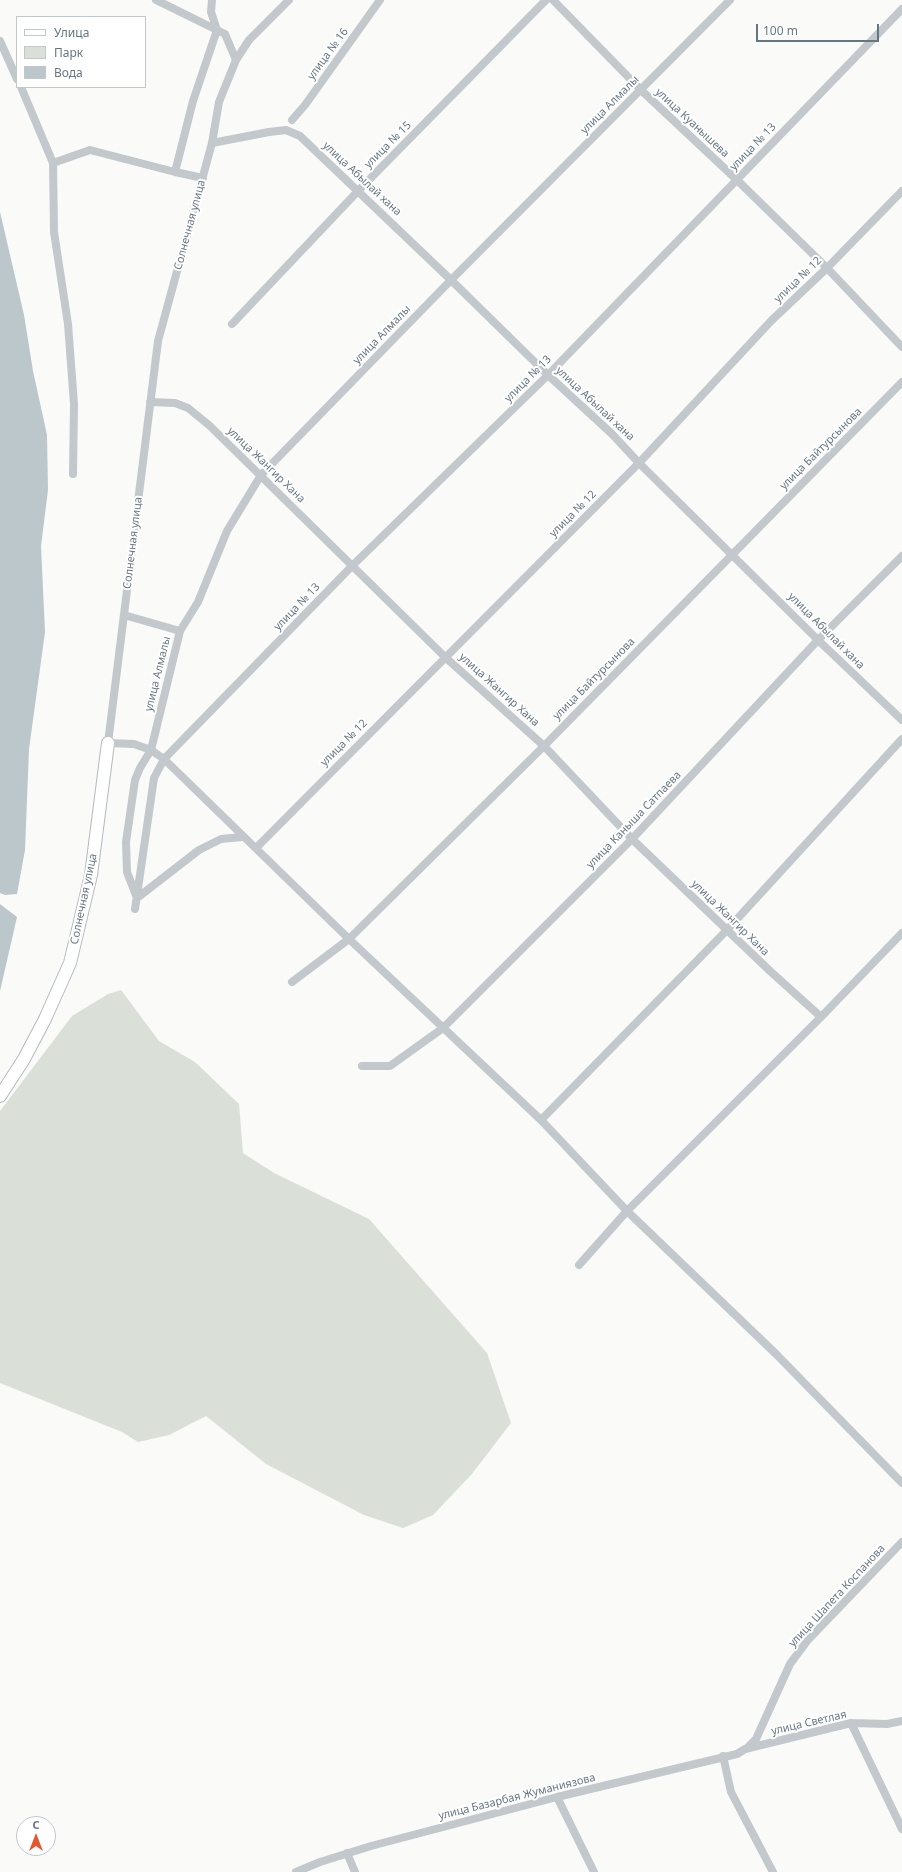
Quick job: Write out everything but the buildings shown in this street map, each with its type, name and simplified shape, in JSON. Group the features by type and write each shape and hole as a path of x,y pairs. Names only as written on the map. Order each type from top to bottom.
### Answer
{"street":[{"path":"156,0 225,34 236,60"},
{"path":"175,172 192,101 217,30 211,12 212,0"},
{"name":"Солнечная улица","path":"0,1096 24,1059 45,1019 70,963 91,875 158,341 212,143 219,102 236,60 249,40 289,0"},
{"name":"улица № 16","path":"292,120 380,0"},
{"name":"улица № 15","path":"232,324 358,191 546,0"},
{"name":"улица Куанышева","path":"553,0 641,90 737,180 827,268 902,347"},
{"name":"улица Алмалы","path":"136,898 127,872 126,842 135,780 151,750 180,631 198,602 227,531 261,475 451,280 730,0"},
{"name":"улица № 13","path":"135,909 154,778 164,759 353,565 548,376 902,9"},
{"path":"0,41 16,77"},
{"path":"21,88 53,163 54,232 68,324 74,404 73,474"},
{"name":"улица Абылай хана","path":"212,143 286,130 300,136 451,280 548,376 612,434 818,640 902,720"},
{"path":"53,163 90,150 202,178"},
{"name":"улица № 12","path":"256,848 639,462 771,321 827,268 902,191"},
{"name":"улица Байтурсынова","path":"292,982 349,939 544,746 902,382"},
{"name":"улица Жангир Хана","path":"150,402 175,403 188,408 210,426 445,657 544,746 632,839 821,1017"},
{"name":"улица Каныша Сатпаева","path":"362,1066 390,1066 443,1028 632,839 818,640 902,556"},
{"path":"124,615 180,631"},
{"path":"541,1120 727,930 902,739"},
{"path":"108,743 134,744 151,750 164,759 242,837 256,848 349,939 541,1120 627,1211 776,1354 902,1483"},
{"path":"136,898 199,850 221,839 242,837"},
{"path":"579,1265 627,1211 821,1017 902,933"},
{"name":"улица Шапета Коспанова","path":"745,1749 756,1739 790,1664 807,1641 902,1542"},
{"name":"улица Светлая","path":"745,1749 851,1723 888,1724 902,1721"},
{"path":"851,1723 902,1829"},
{"name":"улица Базарбая Жуманиязова","path":"296,1872 347,1853 557,1797 723,1756 737,1754 745,1749"},
{"path":"723,1756 731,1792 773,1872"},
{"path":"557,1797 594,1872"},
{"path":"347,1853 355,1872"}],"green space":[{"path":"121,990 159,1041 195,1062 239,1104 243,1153 274,1173 369,1219 487,1353 511,1423 471,1475 433,1515 403,1528 364,1515 266,1464 206,1416 169,1435 138,1442 122,1432 0,1383 0,1111 72,1016 108,994"}],"water":[{"path":"0,212 24,315 33,371 47,435 48,490 41,546 45,632 29,749 25,850 17,894 5,895 0,893"},
{"path":"0,904 17,917 0,991"}]}
